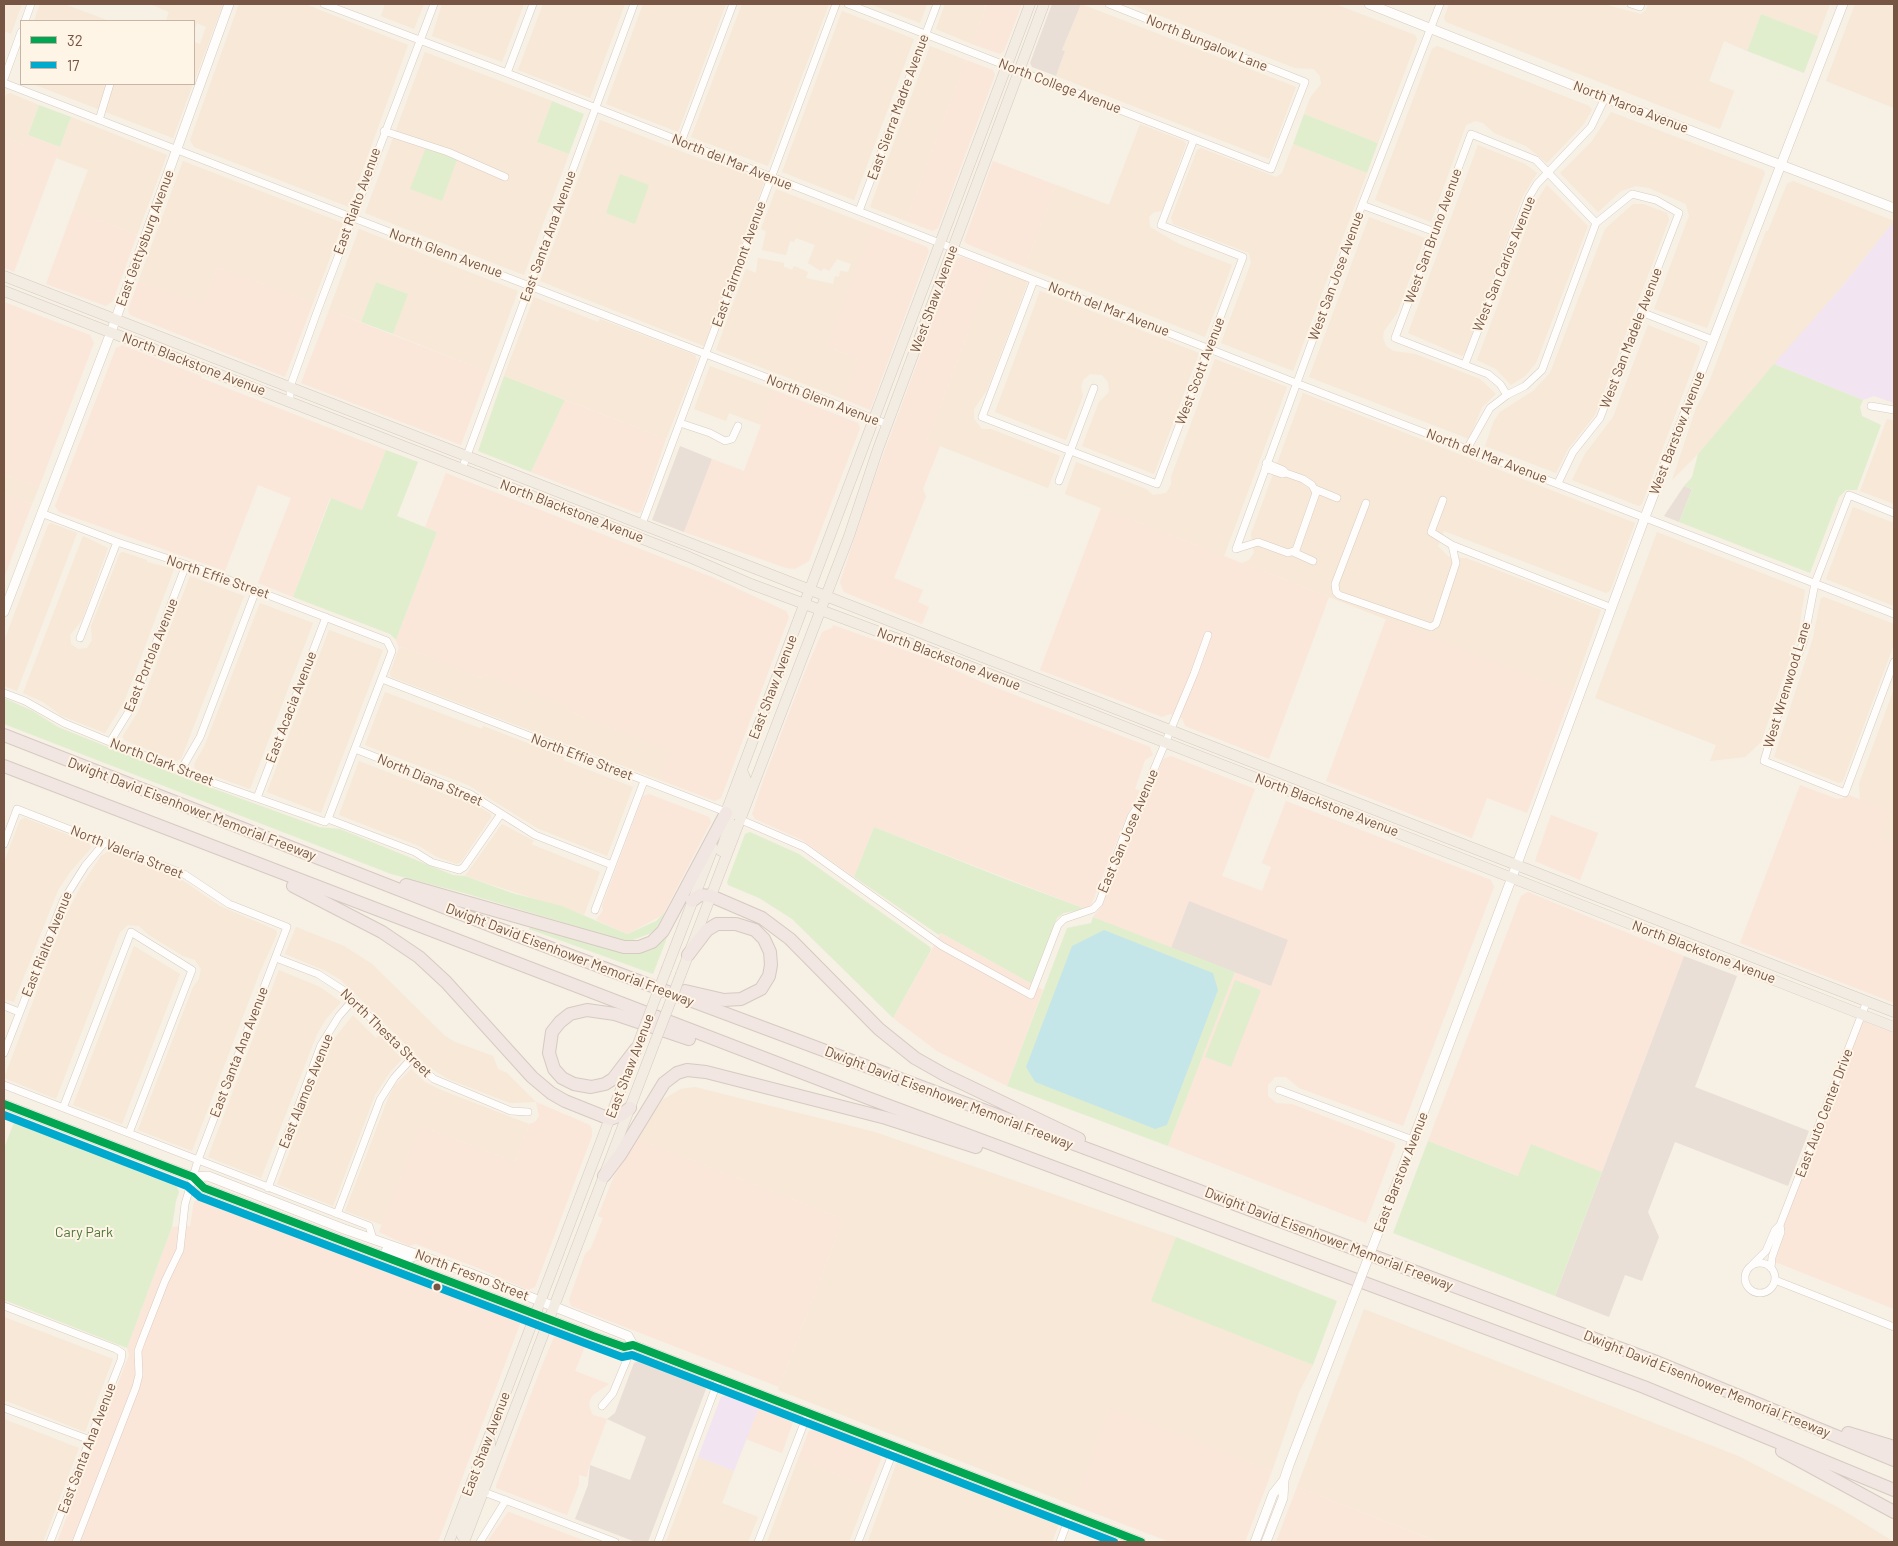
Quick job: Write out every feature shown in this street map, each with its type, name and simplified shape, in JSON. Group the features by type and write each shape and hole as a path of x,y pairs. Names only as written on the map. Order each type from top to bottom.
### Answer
{"highway":[{"name":"Dwight David Eisenhower Memorial Freeway","path":"4,735 268,840 497,928 1654,1361 1894,1460"},
{"name":"Dwight David Eisenhower Memorial Freeway","path":"4,766 235,857 868,1098 1634,1383 1894,1490"},
{"path":"268,840 430,892 630,948 652,942 663,931 726,813"},
{"path":"235,857 371,926 409,950 446,982 545,1088 565,1101 610,1119 621,1115 630,1108"},
{"path":"692,901 700,896 711,896 750,911 779,930 879,1029 923,1063 1151,1174"},
{"path":"497,928 607,963 668,986 724,1000 742,999 755,993 767,979 771,965 770,952 764,939 755,930 736,924 717,924 706,930 688,955"},
{"path":"636,1049 613,1079 605,1084 592,1087 574,1084 562,1078 554,1069 549,1053 552,1032 560,1022 577,1012 596,1010 628,1018 868,1098"},
{"path":"604,1176 620,1155 664,1083 677,1073 693,1070 886,1118 1142,1200"},
{"path":"1786,1414 1894,1447"},
{"path":"1748,1429 1764,1441 1894,1512"}],"main road":[{"name":"East Gettysburg Avenue","path":"4,612 116,319 229,4"},
{"name":"West Shaw Avenue","path":"810,589 1030,4"},
{"name":"West Shaw Avenue","path":"826,595 887,424 1044,4"},
{"name":"North Maroa Avenue","path":"1369,4 1605,98 1894,208"},
{"name":"West Barstow Avenue","path":"1517,864 1645,517 1843,4"},
{"name":"North Blackstone Avenue","path":"4,276 1894,1012"},
{"name":"North Blackstone Avenue","path":"4,291 638,537 820,611 941,655 1894,1026"},
{"path":"588,518 598,515 632,528 642,524"},
{"path":"638,537 647,532 702,554 716,552"},
{"name":"East Shaw Avenue","path":"449,1542 810,589"},
{"name":"East Shaw Avenue","path":"463,1542 551,1320 739,819 826,595"},
{"path":"739,819 735,813 746,780 742,770"},
{"path":"1291,791 1296,788 1349,807 1356,808 1363,804"},
{"path":"711,896 730,823 726,813"},
{"name":"East Barstow Avenue","path":"1255,1542 1273,1494 1284,1480 1517,864"},
{"name":"North Fresno Street","path":"4,1104 193,1177 204,1188 624,1347 633,1344"},
{"name":"North Fresno Street","path":"193,1177 208,1176 540,1301 628,1336 633,1344 1141,1542"},
{"path":"376,1253 385,1250 413,1259 418,1255"},
{"path":"484,1492 479,1487 479,1483 490,1455 492,1429"},
{"name":"East Barstow Avenue","path":"1266,1542 1283,1498 1284,1480"},
{"path":"463,1542 464,1522 475,1494 472,1481"}],"street":[{"path":"25,20 32,4"},
{"name":"East Rialto Avenue","path":"290,401 290,387 351,218 434,4"},
{"path":"507,73 533,4"},
{"name":"East Santa Ana Avenue","path":"462,469 634,4"},
{"path":"681,142 733,4"},
{"name":"East Fairmont Avenue","path":"642,524 836,4"},
{"name":"North College Avenue","path":"848,4 1271,169"},
{"name":"East Sierra Madre Avenue","path":"859,211 937,4"},
{"name":"North Bungalow Lane","path":"1109,4 1306,82 1271,169"},
{"name":"West San Jose Avenue","path":"1293,552 1288,553 1258,542 1236,549 1362,205 1440,4"},
{"path":"1631,4 1640,5"},
{"name":"North del Mar Avenue","path":"329,5 507,73 771,178 941,242 1296,383 1894,614"},
{"path":"4,81 20,35"},
{"name":"North Glenn Avenue","path":"4,81 351,218 531,285 887,424"},
{"path":"100,120 110,85"},
{"name":"West San Carlos Avenue","path":"1464,364 1529,197 1548,172 1591,127 1605,98"},
{"path":"384,131 448,152 505,177"},
{"name":"West San Bruno Avenue","path":"1464,364 1395,338 1471,134 1526,154 1536,160 1548,172"},
{"name":"West Scott Avenue","path":"1071,451 1156,484 1243,257 1161,225 1194,139"},
{"path":"1468,449 1490,408 1506,395 1525,386 1542,370 1596,223 1548,172"},
{"name":"West San Madele Avenue","path":"1558,483 1573,452 1600,418 1679,213 1656,200 1632,194 1596,223"},
{"path":"1362,205 1435,232"},
{"path":"1034,280 982,417 1071,451"},
{"path":"1641,312 1713,340"},
{"path":"1464,364 1488,374 1500,384 1506,395"},
{"path":"1059,482 1094,388"},
{"path":"1871,406 1894,410"},
{"path":"680,423 710,432 725,441 732,439 738,426"},
{"path":"1266,465 1282,474 1286,473 1303,479 1315,489 1337,498"},
{"path":"1313,561 1293,552 1298,546 1315,501 1315,489"},
{"name":"West Wrenwood Lane","path":"1894,513 1849,495 1814,583 1804,640 1784,694 1764,761 1845,793 1894,662"},
{"path":"1443,500 1431,532 1452,544 1612,608"},
{"path":"1366,503 1335,584 1335,589 1339,595 1431,628 1436,624 1456,563 1452,544"},
{"name":"North Effie Street","path":"41,513 116,542 256,590 387,641 392,651 382,679 726,813"},
{"path":"80,638 116,542"},
{"name":"East Portola Avenue","path":"110,742 131,708 186,565"},
{"path":"181,770 200,737 256,590"},
{"name":"East Acacia Avenue","path":"257,798 326,617"},
{"name":"East San Jose Avenue","path":"739,819 804,847 942,946 1031,995 1058,925 1064,919 1092,909 1099,902 1131,817 1140,803 1194,674 1208,635"},
{"path":"326,820 382,679"},
{"name":"North Clark Street","path":"4,693 25,701 64,723 181,770 416,852 431,862 459,870 464,868 501,814"},
{"name":"North Diana Street","path":"355,749 470,794 519,826 549,841 612,865"},
{"path":"595,910 644,781"},
{"name":"North Valeria Street","path":"4,844 17,809 184,874 229,904 286,928"},
{"name":"East Rialto Avenue","path":"4,1054 63,901 85,866 105,842"},
{"name":"East Santa Ana Avenue","path":"76,1542 136,1387 142,1340 165,1281 180,1250 185,1204 198,1160 286,928"},
{"path":"63,1108 131,932 192,970 129,1133"},
{"name":"North Thesta Street","path":"276,958 330,980 353,1000 411,1060 444,1084 511,1111 528,1112"},
{"name":"East Alamos Avenue","path":"268,1188 321,1045 338,1016 353,1000"},
{"name":"East Auto Center Drive","path":"1753,1264 1766,1252 1775,1230 1780,1225 1867,1001"},
{"path":"4,1006 19,1012"},
{"path":"337,1214 380,1100 394,1078 411,1060"},
{"path":"4,1085 369,1226 373,1239"},
{"path":"1279,1090 1414,1140"},
{"name":"East Auto Center Drive","path":"1771,1268 1772,1257 1781,1232 1780,1225"},
{"path":"1764,1263 1771,1268 1775,1280 1772,1287 1765,1292 1751,1291 1744,1279 1747,1270 1753,1264 1764,1263"},
{"path":"1775,1280 1894,1327"},
{"name":"East Santa Ana Avenue","path":"4,1306 122,1353 121,1360 50,1542"},
{"path":"602,1406 614,1393 633,1344"},
{"path":"658,1542 719,1378"},
{"path":"4,1408 90,1440"},
{"path":"758,1542 808,1413"},
{"path":"858,1542 895,1447"},
{"path":"484,1492 615,1542"},
{"path":"480,1542 506,1500"},
{"path":"1060,1542 1070,1515"}],"shaded area":[{"path":"4,4 22,4 11,34 4,31"},
{"path":"40,4 64,4 106,20 34,20"},
{"path":"150,4 223,4 195,79 195,42 200,44 206,27 197,23 195,28 195,20 166,20 169,12"},
{"path":"239,4 305,4 408,45 349,207 194,147 190,140"},
{"path":"385,4 424,4 414,29 381,16"},
{"path":"442,4 524,4 502,62 432,36"},
{"path":"543,4 625,4 590,98 518,70"},
{"path":"643,4 726,4 678,132 606,104"},
{"path":"742,4 829,4 768,166 691,137"},
{"path":"870,4 927,4 920,23"},
{"path":"945,4 980,4 986,6 972,44 936,29"},
{"path":"987,4 1022,4 1004,51 1000,54 972,44"},
{"path":"1052,4 1081,4 1062,50 1065,51 1056,76 1032,67 1030,63"},
{"path":"1081,4 1296,87 1269,159 1056,76 1065,51 1062,50"},
{"path":"1130,4 1335,4 1415,35 1417,39 1378,143 1304,114 1310,98 1321,84 1320,76 1314,69 1295,68"},
{"path":"1449,4 1603,4 1641,14 1646,10 1648,4 1830,4 1818,36 1761,14 1747,51 1724,41 1709,81 1734,91 1720,129 1446,22 1444,18"},
{"path":"1855,4 1894,4 1894,108 1826,81"},
{"path":"842,11 914,39 854,200 782,172"},
{"path":"930,46 966,60 906,221 870,207"},
{"path":"1437,46 1589,106 1592,110 1583,125 1547,163 1526,146 1494,133 1483,123 1475,121 1466,125 1431,222 1375,200 1432,49"},
{"path":"425,52 552,101 537,142 569,154 524,275 365,213"},
{"path":"966,60 993,70 995,75 938,228 933,231 906,221"},
{"path":"36,85 193,85 173,138"},
{"path":"10,93 39,105 24,145 4,137 4,102 6,95"},
{"path":"1611,112 1763,170 1765,173 1707,328 1654,309 1689,216 1686,204 1649,188 1636,186 1621,191 1598,212 1560,173 1592,141"},
{"path":"71,117 167,155 137,235 73,210 88,170 56,158"},
{"path":"600,120 696,157 765,180 704,346 540,281"},
{"path":"1140,124 1184,141 1186,144 1162,211 1154,212 1149,217 1150,227 1179,244 1232,265 1205,337 1025,267 1056,185 1109,205"},
{"path":"28,135 60,147 14,272 4,268 4,137 24,145"},
{"path":"1293,144 1367,173 1293,371 1221,343 1251,263 1249,253 1173,224 1171,218 1197,150 1201,148 1276,177 1282,173"},
{"path":"1478,145 1525,164 1537,173 1523,196 1465,353 1462,356 1408,333"},
{"path":"183,161 343,223 313,303 218,267 204,305 138,282"},
{"path":"993,161 1056,185 1025,267 967,244 964,241"},
{"path":"1793,181 1894,221 1839,290 1698,454 1672,480 1696,408 1708,385 1766,231 1768,231 1787,184"},
{"path":"1547,185 1588,226 1536,363 1525,376 1511,385 1496,369 1477,360 1537,200"},
{"path":"776,189 872,226 827,346 858,359 843,399 716,350 746,269 756,273 758,258 784,263 784,267 792,270 794,266 808,272 806,278 833,284 835,276 839,277 840,271 848,272 851,264 837,259 829,271 824,268 821,271 808,263 815,245 796,238 794,242 790,241 786,255 762,250 766,231 761,229"},
{"path":"1633,204 1643,204 1667,213 1669,220 1595,415 1568,449 1556,473 1485,446 1494,421 1500,412 1533,391 1550,373 1605,229"},
{"path":"73,210 137,235 113,301 106,306 46,284"},
{"path":"1369,217 1425,238 1397,313 1384,331 1383,338 1386,346 1393,351 1415,354 1480,379 1496,394 1482,407 1469,439 1309,377"},
{"path":"1894,221 1894,403 1874,396 1863,400 1774,364 1839,290"},
{"path":"872,226 927,247 929,251 870,410 843,399 858,359 827,346"},
{"path":"359,229 518,291 488,372 393,334 407,294 376,282 361,322 329,310"},
{"path":"962,257 992,268 927,441 940,446 923,489 926,496 894,578 923,590 918,602 929,607 922,624 844,592 840,582 872,485 925,342 957,258"},
{"path":"218,267 313,303 285,377 130,315 128,310 138,282 204,304"},
{"path":"992,268 1026,281 1027,284 987,390 974,409 974,419 982,429 991,429 1060,456 1048,488 927,441"},
{"path":"1040,291 1199,353 1154,474 1082,446 1099,402 1109,392 1108,382 1102,375 1090,374 1083,380 1081,387 1083,396 1066,440 995,412"},
{"path":"534,297 598,322 600,319 695,355 697,361 666,439 504,376"},
{"path":"4,302 90,335 94,343 39,487 4,474"},
{"path":"329,310 488,372 461,445 301,383"},
{"path":"1648,325 1698,345 1700,348 1642,504 1639,506 1572,480 1585,454 1613,417"},
{"path":"122,345 386,450 362,510 330,498 293,597 258,583 291,498 258,485 225,571 59,512 55,506 116,348"},
{"path":"1215,359 1287,387 1224,556 1065,494 1076,462 1146,489 1153,495 1166,493 1171,485 1171,477"},
{"path":"710,366 774,390 761,425 729,413 726,421 694,409"},
{"path":"774,390 858,423 860,428 809,561 795,569 786,568 684,532 712,459 744,471"},
{"path":"1303,393 1635,523 1610,591 1606,593 1444,531 1438,546 1449,557 1466,558 1601,610 1572,692 1242,563 1249,560 1254,553 1251,534"},
{"path":"565,400 666,439 641,512 637,513 531,472"},
{"path":"1887,419 1894,421 1894,504 1860,491"},
{"path":"680,446 712,459 684,532 652,520"},
{"path":"446,473 712,577 786,611 789,617 721,798 715,801 660,780 670,751 570,712 571,708 484,674 482,678 403,647 399,648 396,640 437,532 425,527"},
{"path":"4,474 39,487 32,504 4,493"},
{"path":"1684,486 1692,489 1679,522 1664,516"},
{"path":"4,493 32,504 4,578"},
{"path":"1853,507 1894,523 1894,606 1826,579"},
{"path":"1101,508 1329,597 1269,759 1185,726 1182,718 1170,714 1162,717 1040,670"},
{"path":"51,523 77,533 17,691 4,686 4,641 48,525"},
{"path":"1657,532 1805,590 1798,635 1761,742 1745,757 1710,761 1716,745 1595,698"},
{"path":"83,536 108,548 82,620 70,635 71,644 78,649 87,648 92,640 91,626 120,553 123,552 147,560 147,562 174,569 124,702 105,733 62,716 43,702 23,693"},
{"path":"190,576 244,596 181,759 176,761 124,740 123,736 138,712"},
{"path":"1824,597 1894,624 1894,644 1843,781 1839,783 1774,757 1813,638 1821,598"},
{"path":"260,603 313,623 250,789 195,769 194,764 204,747"},
{"path":"1386,619 1572,692 1527,813 1487,798 1472,838 1326,781"},
{"path":"833,625 932,660 984,683 1150,747 1153,755 1145,760 1135,789 1140,791 1126,818 1091,905 1086,909 874,827 854,877 802,840 755,819 752,814 763,781 804,674 822,632 832,628"},
{"path":"329,630 383,650 321,813 267,792"},
{"path":"403,647 482,678 484,674 572,708 570,712 671,751 660,780 391,677 390,673 399,648"},
{"path":"1894,689 1894,845 1879,839 1860,799 1859,784"},
{"path":"385,692 482,729 483,726 564,757 563,760 633,787 607,856 537,828 468,785 365,745"},
{"path":"1171,756 1255,789 1222,876 1262,891 1271,867 1262,863 1286,801 1491,880 1494,887 1403,1126 1299,1088 1286,1077 1275,1077 1268,1085 1268,1096 1276,1103 1292,1104 1394,1143 1395,1146 1366,1223 1168,1146 1235,972 1271,986 1189,901 1171,948 1093,917 1102,906 1134,820 1142,808 1153,779 1157,775 1163,759"},
{"path":"359,761 457,799 458,796 466,799 491,814 491,817 461,862 457,864 437,857 419,846 339,815"},
{"path":"1800,785 1837,799 1843,798 1846,794 1890,811 1880,839 1894,845 1894,1003 1740,943"},
{"path":"649,794 709,817 711,822 663,915 627,934 596,920 603,910 602,906 643,796"},
{"path":"1551,815 1598,833 1580,880 1535,861"},
{"path":"25,818 89,843 91,848 70,872 58,890 14,1002 4,999 4,862 20,820"},
{"path":"502,824 534,841 531,844 600,872 584,915 465,876"},
{"path":"109,851 182,880 220,906 276,930 277,934 259,974 192,1151 138,1130 193,987 199,979 201,969 195,960 183,956 149,935 139,926 128,925 120,932 56,1099 4,1078 65,917 81,886 101,856"},
{"path":"1528,892 1684,956 1602,1172 1519,1176 1428,1141 1521,896"},
{"path":"1189,901 1288,940 1271,986 1171,948"},
{"path":"296,927 344,946 372,964 445,1036 455,1042 493,1056 498,1069 507,1073 536,1102 510,1103 448,1079 427,1066 341,980 326,971 285,954"},
{"path":"941,933 1043,990 1007,1086 937,1051 893,1018"},
{"path":"134,946 180,974 122,1124 73,1105"},
{"path":"1684,956 1737,976 1695,1087 1809,1131 1788,1186 1675,1142 1648,1212 1659,1237 1642,1281 1625,1275 1609,1317 1555,1296"},
{"path":"279,970 320,987 341,1002 326,1019 317,1034 261,1178 208,1157"},
{"path":"353,1015 376,1038 379,1035 402,1059 390,1072 375,1095 333,1206 277,1184 333,1040"},
{"path":"1861,1020 1894,1033 1894,1309 1770,1260"},
{"path":"411,1069 425,1082 441,1090 529,1124 515,1162 420,1126 382,1225 345,1211 387,1101 394,1086"},
{"path":"695,1087 875,1132 1176,1237 1152,1301 1313,1365 1299,1392 1272,1471 1110,1409 1073,1505 778,1390 843,1219 637,1139 662,1100 681,1089"},
{"path":"536,1102 590,1125 592,1136 535,1287 528,1290 483,1270 416,1244 409,1246 379,1232 420,1126 515,1162 529,1124 535,1122 539,1116"},
{"path":"637,1139 843,1219 779,1387 571,1306 569,1300 585,1254 591,1248 603,1218 598,1216 614,1176"},
{"path":"202,1198 517,1317 520,1324 438,1542 57,1542 129,1355 127,1348 172,1227 190,1226 194,1202"},
{"path":"1364,1309 1738,1456 1841,1509 1894,1542 1439,1542 1297,1487"},
{"path":"4,1317 113,1359 85,1432 4,1400"},
{"path":"562,1333 575,1340 587,1341 575,1371 609,1384 593,1395 589,1402 593,1415 607,1419 587,1477 579,1475 579,1484 567,1515 496,1488 554,1337"},
{"path":"639,1361 703,1386 706,1389 648,1542 636,1542 575,1519 588,1485 590,1465 630,1480 646,1437 607,1419 615,1413 634,1363"},
{"path":"727,1395 759,1407 734,1471 698,1457 721,1397"},
{"path":"759,1407 793,1422 782,1453 746,1439"},
{"path":"1110,1408 1272,1471 1245,1542 1170,1542 1073,1505"},
{"path":"4,1419 79,1448 43,1542 4,1542"},
{"path":"813,1429 879,1454 881,1459 870,1487 798,1459 809,1431"},
{"path":"698,1457 734,1471 722,1503 758,1517 748,1542 666,1542"},
{"path":"903,1458 1055,1521 1059,1524 1052,1542 868,1541 898,1459"},
{"path":"798,1459 870,1487 849,1542 767,1542"},
{"path":"1297,1487 1420,1535 1439,1542 1276,1542"},
{"path":"509,1512 588,1542 487,1542"}],"green space":[{"path":"1761,14 1818,36 1804,73 1747,51"},
{"path":"552,101 584,114 569,154 537,142"},
{"path":"39,105 71,117 60,147 28,135"},
{"path":"1304,114 1378,143 1367,173 1293,144"},
{"path":"427,145 458,157 442,201 410,189"},
{"path":"620,174 649,185 635,224 606,213"},
{"path":"376,282 408,294 393,334 361,322"},
{"path":"1774,364 1863,400 1860,407 1862,416 1881,425 1857,490 1846,490 1839,497 1810,573 1679,522 1692,489 1684,486 1692,477 1698,454"},
{"path":"504,376 565,400 531,472 478,451"},
{"path":"386,450 418,462 397,516 437,532 396,640 390,634 293,597 331,498 362,510"},
{"path":"4,698 33,711 58,727 190,780 319,827 340,829 453,875 465,876 512,893 562,906 627,934 656,921 665,912 656,929 649,934 633,940 623,940 464,893 391,874 4,724"},
{"path":"874,827 1086,909 1064,913 1057,918 1032,984 941,933 939,935 854,877"},
{"path":"750,832 799,854 930,947 931,950 893,1018 792,919 759,898 728,885 727,882 745,834"},
{"path":"1093,917 1235,972 1168,1146 1007,1086 1067,928 1091,923"},
{"path":"531,925 621,952 634,953 654,947 670,930 653,974 529,929"},
{"path":"1235,980 1261,990 1231,1067 1205,1057"},
{"name":"Cary Park","path":"15,1120 103,1151 140,1171 176,1185 179,1192 172,1227 127,1348 4,1300 4,1148"},
{"path":"1428,1141 1518,1176 1531,1144 1602,1172 1555,1296 1393,1233"},
{"path":"1176,1237 1337,1301 1313,1365 1151,1301"}],"water":[{"path":"1104,930 1213,973 1218,990 1167,1125 1155,1129 1035,1082 1026,1067 1072,946"}],"transit line":[{"name":"32","path":"4,1104 193,1177 204,1188 593,1336 624,1347 633,1345 1141,1542"},
{"name":"17","path":"4,1115 187,1186 200,1197 622,1357 632,1355 1114,1542"}]}
